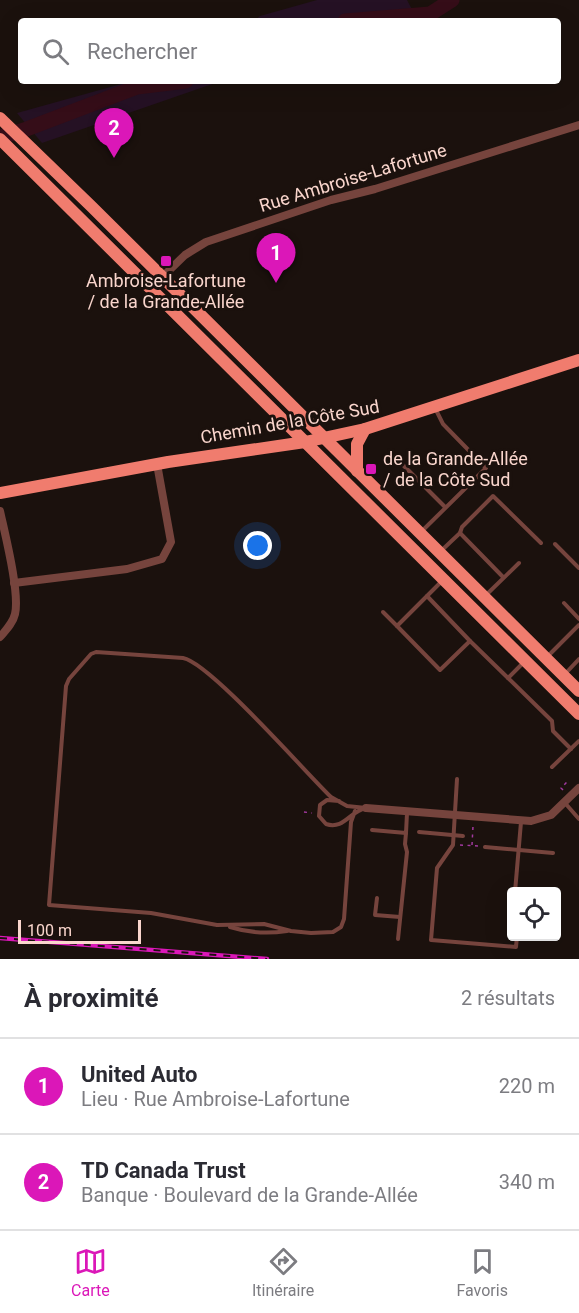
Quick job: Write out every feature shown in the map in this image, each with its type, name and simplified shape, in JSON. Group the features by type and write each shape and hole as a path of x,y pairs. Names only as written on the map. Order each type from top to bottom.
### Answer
{"street":[{"path":"0,118 579,691"},
{"name":"Rue Ambroise-Lafortune","path":"151,288 190,251 206,242 331,200 375,189 579,125"},
{"path":"14,132 2,140 579,714"},
{"name":"Chemin de la Côte Sud","path":"0,493 157,464 305,442 365,429 579,360"},
{"path":"357,471 357,444 365,429"},
{"path":"14,583 127,569 162,559 171,542 157,464"},
{"path":"0,511 14,583 16,611 13,621 0,637"},
{"path":"366,808 521,821 537,820 547,818 579,788"}],"lane":[{"path":"420,533 486,468 443,424 435,407"},
{"path":"393,455 445,508"},
{"path":"440,553 493,496 540,543"},
{"path":"460,533 503,578"},
{"path":"555,544 579,568"},
{"path":"484,597 519,562"},
{"path":"397,626 444,579"},
{"path":"427,596 552,721 553,731 571,749"},
{"path":"564,603 579,618"},
{"path":"383,612 440,670 470,640"},
{"path":"546,658 579,625"},
{"path":"355,811 351,822 345,914 341,927 329,933 291,931 251,933 226,926 151,913 49,905 66,686 69,679 91,654 101,652 183,658 194,662 235,698 315,781 339,801 352,807 366,808"},
{"path":"563,675 579,659"},
{"path":"508,678 525,660"},
{"path":"552,767 579,741"},
{"path":"457,779 453,845 437,868 430,940 516,946 516,941"},
{"path":"339,801 325,801 320,805 319,813 323,822 333,826 343,822 355,811 366,808"},
{"path":"565,803 579,819"},
{"path":"398,939 407,852 405,844 407,811"},
{"path":"515,887 521,821"},
{"path":"372,830 406,833"},
{"path":"419,832 463,836"},
{"path":"484,847 553,853"},
{"path":"377,898 375,915 400,917"},
{"path":"226,926 256,923 291,931"}],"path":[{"path":"566,793 561,788 568,781"},
{"path":"304,812 319,813"},
{"path":"472,846 473,822"},
{"path":"460,845 484,847"}],"shaded area":[{"path":"317,0 407,0 416,18 258,18"},
{"path":"121,84 212,84 42,143 17,113"}],"waterway":[{"path":"381,18 430,14 452,0"},
{"path":"0,137 137,87 162,84"}],"railway":[{"path":"0,938 267,959"}],"place":[{"name":"TD Canada Trust","path":"114,158"},
{"name":"Ambroise-Lafortune / de la Grande-Allée","path":"166,261"},
{"name":"United Auto","path":"276,283"},
{"name":"de la Grande-Allée / de la Côte Sud","path":"371,469"}]}
